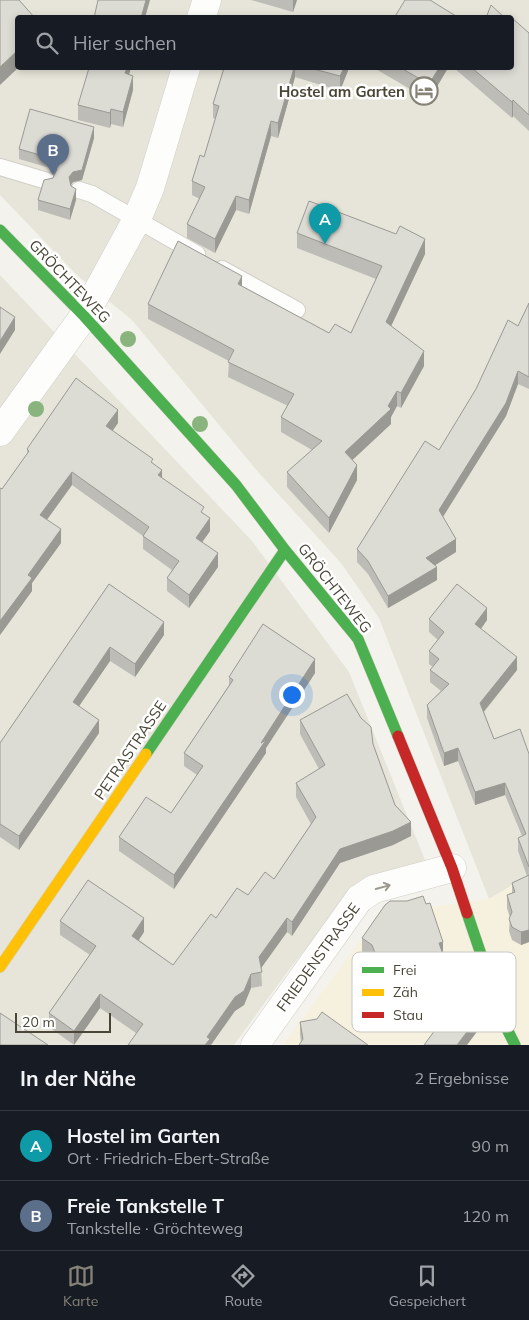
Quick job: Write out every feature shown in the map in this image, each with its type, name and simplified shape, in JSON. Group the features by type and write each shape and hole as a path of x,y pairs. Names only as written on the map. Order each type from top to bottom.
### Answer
{"street":[{"path":"203,15 207,0"},
{"path":"0,432 84,316 136,222 150,188 185,70"},
{"name":"GRÖCHTEWEG","path":"0,230 84,316 236,485 285,550 358,639 452,868 480,952"},
{"name":"PETRASTRASSE","path":"0,967 285,550"},
{"name":"FRIEDENSTRASSE","path":"255,1045 359,899 374,889 452,868"},
{"name":"GRÖCHTEWEG","path":"508,1032 515,1045"}],"lane":[{"path":"0,167 47,181"},
{"path":"79,190 92,194 136,222 297,310"}],"shaded area":[{"path":"0,0 529,0 529,875 489,899 379,618 341,563 259,473 132,320 77,275 0,195"},
{"path":"0,275 252,541 349,672 427,865 355,887 288,971 234,1045 0,1045"},
{"path":"529,875 529,1045 283,1045 380,914 489,899"}],"building":[{"path":"0,0 19,0 32,15 15,15 15,53 0,67"},
{"path":"98,0 146,0 142,15 95,15"},
{"path":"405,0 430,0 454,15 396,15"},
{"path":"491,5 502,15 487,15"},
{"path":"514,20 529,33 529,115 513,100 512,102 474,70 514,70"},
{"path":"88,70 126,70 125,73 133,76 123,112 111,109 110,113 78,105"},
{"path":"223,70 293,70 278,123 271,121 249,200 236,196 215,239 187,224 205,187 192,181 200,155 204,157 219,106 213,104"},
{"path":"318,70 343,70 340,76"},
{"path":"404,70 438,70 429,84"},
{"path":"30,109 94,127 82,170 73,172 69,177 71,186 76,189 70,209 38,200 44,180 53,178 57,169 50,161 51,158 19,149"},
{"path":"309,201 396,234 400,226 425,239 386,322 424,351 401,393 397,391 388,406 391,409 345,452 357,465 329,518 287,472 322,441 281,417 294,394 228,362 234,350 148,304 178,241 242,276 238,284 329,333 335,324 351,333 382,266 297,233"},
{"path":"529,303 529,377 518,371 506,403 439,510 456,539 426,558 437,567 388,596 368,561 357,549 425,441 439,450 476,389 508,320 518,326"},
{"path":"0,307 15,317 0,341"},
{"path":"76,378 118,410 106,426 153,459 151,462 162,470 158,475 204,507 201,512 210,518 196,538 218,553 189,595 167,578 179,561 143,536 149,527 72,472 40,515 61,529 28,575 32,578 0,621 0,488 2,489 29,451 27,449"},
{"path":"109,584 164,622 135,664 110,647 73,702 99,720 19,836 0,824 0,743"},
{"path":"457,584 487,608 475,624 517,657 480,703 494,739 520,729 529,754 529,867 518,838 526,834 505,783 475,792 458,748 444,753 427,705 449,684 430,670 439,659 429,651 444,632 429,619"},
{"path":"263,624 315,659 261,743 266,740 174,875 119,837 146,797 171,813 203,766 184,753 233,680 229,677"},
{"path":"347,694 361,718 371,727 373,744 395,805 411,822 393,831 340,849 292,922 287,918 259,957 262,972 251,974 244,991 235,997 207,1037 210,1039 205,1045 128,1045 143,1024 100,994 74,1031 49,1013 96,946 60,921 88,880 144,918 132,936 173,965 211,914 216,918 237,888 248,895 265,872 274,879 316,817 296,783 325,765 300,720"},
{"path":"529,875 529,930 521,932 512,927 509,919 512,912 507,895 515,892 512,883"},
{"path":"423,896 426,904 430,903 443,942 439,943 442,952 375,952 372,945 362,938 385,905 390,901 407,901"},
{"path":"322,1012 368,1045 299,1045 303,1039 300,1022 317,1019"},
{"path":"0,1013 48,1045 0,1045"},
{"path":"434,1032 467,1032 457,1045 424,1045"}],"traffic: fast":[{"path":"0,230 84,316 236,485 285,550 358,639 398,736"},
{"path":"146,754 285,550"},
{"path":"467,913 480,952"},
{"path":"508,1032 515,1045"}],"traffic: slow":[{"path":"0,967 146,754"}],"traffic: jam":[{"path":"398,736 452,868 467,913"}],"place":[{"name":"Hostel am Garten","path":"424,91"},
{"name":"Freie Tankstelle T","path":"53,175"},
{"name":"Hostel im Garten","path":"325,244"}]}
